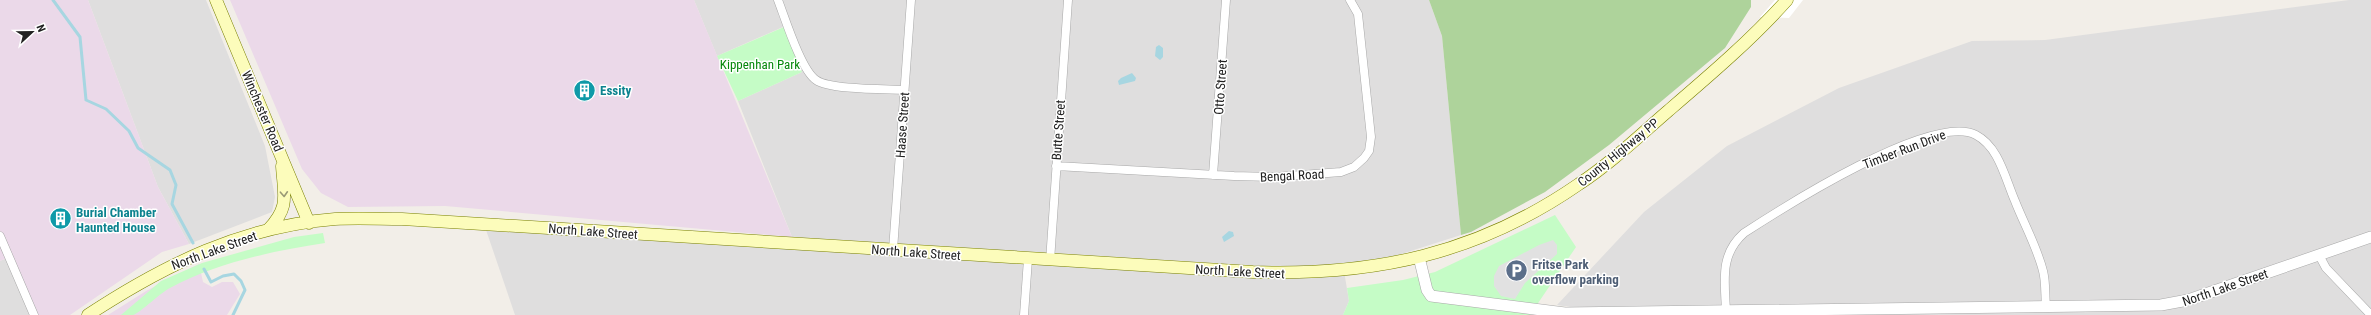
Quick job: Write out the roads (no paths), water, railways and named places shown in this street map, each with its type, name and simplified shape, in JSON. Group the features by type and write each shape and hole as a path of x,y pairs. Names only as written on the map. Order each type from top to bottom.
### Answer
{"main road":[{"name":"Winchester Road","path":"216,0 309,222"},
{"name":"County Highway PP","path":"1419,257 1462,244 1508,225 1579,184 1617,155 1729,59 1771,18 1787,0"},
{"path":"268,230 280,217 284,208 281,155"},
{"name":"North Lake Street","path":"88,315 148,277 187,258 232,240 268,230 309,222 342,219 402,219 1050,261 1303,274 1366,268 1419,257"}],"street":[{"path":"778,0 806,69 816,81 829,85 904,90"},
{"name":"Haase Street","path":"893,250 911,0"},
{"name":"Butte Street","path":"1050,261 1068,0"},
{"name":"Otto Street","path":"1213,175 1226,0"},
{"name":"Bengal Road","path":"1056,166 1275,177 1341,172 1354,167 1369,151 1371,137 1358,14 1351,1"},
{"name":"Timber Run Drive","path":"1726,312 1726,257 1736,240 1744,233 1823,184 1865,163 1933,135 1955,130 1964,131 1983,139 1996,156 2040,262 2046,307"},
{"path":"0,236 34,315"},
{"name":"North Lake Street","path":"1419,257 1429,294 1440,298 1565,314 2046,307 2178,303 2371,237"},
{"path":"2319,255 2326,268 2371,315"},
{"path":"1024,315 1028,259"}],"water":[{"path":"1159,45 1163,48 1163,57 1160,60 1155,56 1156,47"},
{"path":"1132,73 1136,78 1135,81 1119,85 1118,81 1121,78"},
{"path":"1229,231 1233,232 1234,236 1224,242 1222,237"}],"waterway":[{"path":"53,0 80,37 86,100 106,109 129,131 138,148 170,170 176,185 172,204 193,243"},
{"path":"204,269 211,282 223,276 234,274 241,281 245,290 233,315"}],"place":[{"name":"Essity","path":"584,90"},
{"name":"Burial Chamber Haunted House","path":"61,219"},
{"name":"Fritse Park overflow parking","path":"1517,271"}],"park label":[{"name":"Kippenhan Park","path":"760,64"}]}
